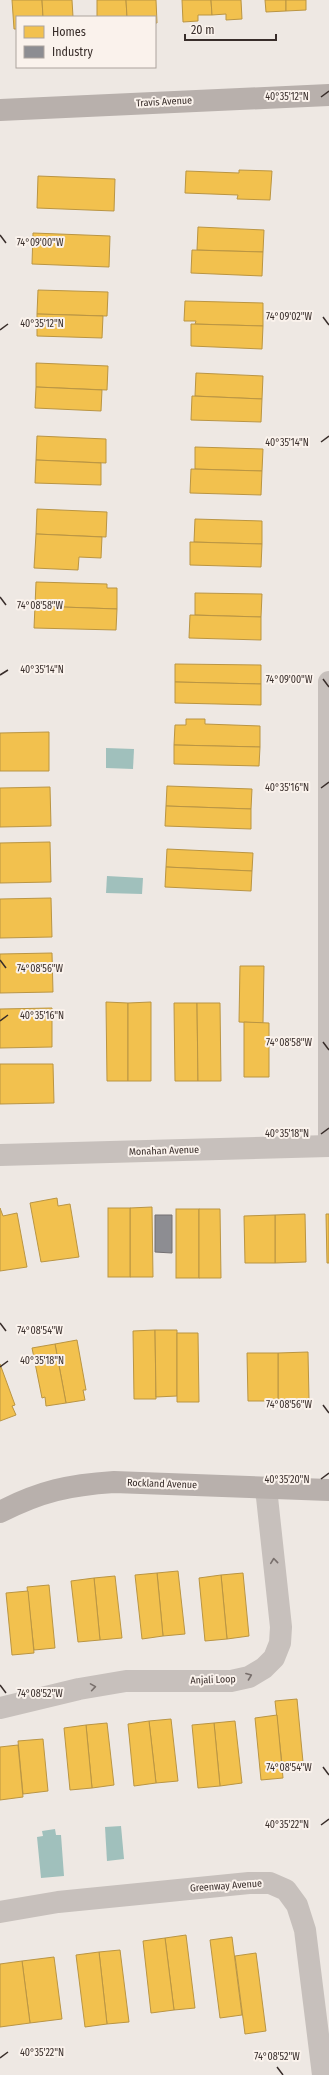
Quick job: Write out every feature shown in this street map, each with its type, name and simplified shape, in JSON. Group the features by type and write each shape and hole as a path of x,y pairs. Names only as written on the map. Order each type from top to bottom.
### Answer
{"street":[{"name":"Travis Avenue","path":"0,110 329,95"},
{"path":"329,682 329,1146"},
{"name":"Monahan Avenue","path":"0,1155 329,1146"},
{"name":"Rockland Avenue","path":"0,1512 29,1497 85,1484 114,1482 329,1490"},
{"name":"Anjali Loop","path":"0,1708 80,1689 126,1681 231,1681 249,1677 264,1668 274,1658 280,1643 281,1627 266,1488"},
{"name":"Greenway Avenue","path":"0,1912 58,1902 249,1883 270,1883 286,1890 297,1905 305,1930 323,2075"}],"water":[{"path":"106,748 134,749 133,769 106,768"},
{"path":"107,876 143,878 142,894 106,893"},
{"path":"121,1826 124,1859 107,1861 105,1827"},
{"path":"55,1829 56,1835 61,1835 64,1876 41,1878 37,1837 43,1836 42,1831"}],"building: Homes":[{"path":"12,0 42,0 43,16 16,16 16,29 14,29"},
{"path":"42,0 72,0 73,16 43,16"},
{"path":"97,0 126,0 127,16 97,16"},
{"path":"126,0 156,0 157,23 156,16 127,16"},
{"path":"182,0 211,0 212,15 198,15 198,21 183,22"},
{"path":"211,0 241,0 242,19 226,20 226,14 212,15"},
{"path":"265,0 286,0 286,11 266,12"},
{"path":"286,0 306,0 306,10 286,11"},
{"path":"239,170 272,171 270,200 237,199 238,195 185,193 186,171 239,173"},
{"path":"38,176 115,179 114,211 37,208"},
{"path":"198,227 264,230 263,252 197,250"},
{"path":"33,233 110,236 109,267 32,264"},
{"path":"192,250 263,252 262,276 191,273"},
{"path":"38,290 108,292 107,316 37,314"},
{"path":"185,301 263,303 263,326 195,324 196,321 184,321"},
{"path":"37,314 103,316 102,338 37,336"},
{"path":"191,324 263,326 262,349 191,346"},
{"path":"36,363 108,366 107,390 36,387"},
{"path":"196,373 263,376 262,399 195,396"},
{"path":"36,387 102,390 101,411 35,408"},
{"path":"192,396 262,399 261,422 191,420"},
{"path":"37,436 106,439 106,463 36,460"},
{"path":"195,447 263,449 262,471 195,469"},
{"path":"36,460 101,463 101,485 35,483"},
{"path":"191,469 262,471 261,495 190,493"},
{"path":"37,509 107,512 106,537 36,534"},
{"path":"195,519 262,521 262,544 194,542"},
{"path":"36,534 102,537 101,558 79,557 78,570 34,568"},
{"path":"190,542 262,544 261,567 190,565"},
{"path":"36,582 107,584 107,588 117,588 117,609 35,606"},
{"path":"195,593 262,594 261,617 195,615"},
{"path":"35,606 117,609 116,630 34,628"},
{"path":"190,615 261,617 261,640 189,638"},
{"path":"175,664 261,665 261,684 175,682"},
{"path":"175,682 261,684 261,705 175,703"},
{"path":"186,719 205,719 205,724 260,726 260,747 174,745 175,725 186,725"},
{"path":"49,732 49,771 0,771 0,733"},
{"path":"174,745 260,747 259,766 174,764"},
{"path":"167,786 252,789 251,809 166,806"},
{"path":"50,787 51,826 0,827 0,788"},
{"path":"166,806 251,809 251,829 165,826"},
{"path":"50,842 51,882 0,883 0,843"},
{"path":"167,849 253,853 252,871 166,867"},
{"path":"166,867 252,871 251,891 165,887"},
{"path":"51,898 52,937 0,938 0,899"},
{"path":"52,953 53,992 0,993 0,954"},
{"path":"240,966 264,966 263,1023 239,1022"},
{"path":"106,1002 128,1003 128,1081 107,1081"},
{"path":"151,1002 151,1081 128,1081 128,1003"},
{"path":"174,1003 197,1003 198,1081 175,1081"},
{"path":"197,1003 220,1003 221,1081 198,1081"},
{"path":"52,1008 52,1047 0,1048 0,1009"},
{"path":"244,1022 269,1023 269,1077 244,1077"},
{"path":"0,1064 53,1064 54,1103 0,1104"},
{"path":"57,1198 58,1206 70,1204 79,1257 41,1262 30,1203"},
{"path":"152,1207 153,1277 130,1277 130,1208"},
{"path":"0,1208 3,1216 17,1213 27,1267 0,1271"},
{"path":"108,1208 130,1208 130,1277 108,1277"},
{"path":"176,1209 199,1209 199,1278 176,1278"},
{"path":"199,1209 220,1209 221,1278 199,1278"},
{"path":"305,1214 306,1262 275,1263 275,1215"},
{"path":"326,1214 329,1214 329,1263 327,1263"},
{"path":"275,1215 275,1263 245,1263 244,1216"},
{"path":"155,1330 156,1399 134,1399 133,1331"},
{"path":"155,1330 177,1330 177,1396 156,1397"},
{"path":"177,1333 198,1333 199,1402 177,1402"},
{"path":"77,1340 86,1390 83,1390 85,1400 66,1403 55,1344"},
{"path":"55,1344 66,1403 46,1406 45,1397 42,1398 32,1348"},
{"path":"308,1352 309,1400 278,1401 278,1353"},
{"path":"247,1353 278,1353 278,1401 248,1401"},
{"path":"0,1364 15,1405 12,1406 16,1415 0,1421"},
{"path":"178,1571 185,1634 163,1636 157,1573"},
{"path":"157,1573 163,1636 142,1639 135,1575"},
{"path":"243,1573 249,1636 227,1639 221,1575"},
{"path":"221,1575 227,1639 205,1641 199,1578"},
{"path":"115,1576 122,1638 100,1640 94,1578"},
{"path":"94,1578 100,1640 78,1642 71,1581"},
{"path":"49,1585 55,1648 34,1650 27,1587"},
{"path":"28,1591 34,1653 12,1655 6,1593"},
{"path":"297,1699 303,1762 282,1764 275,1701"},
{"path":"277,1715 283,1778 261,1780 255,1718"},
{"path":"171,1719 178,1781 156,1783 149,1721"},
{"path":"149,1721 156,1783 134,1786 128,1724"},
{"path":"235,1721 242,1783 220,1786 214,1723"},
{"path":"107,1723 114,1785 92,1788 86,1725"},
{"path":"214,1723 220,1786 198,1788 192,1725"},
{"path":"86,1725 92,1788 70,1790 64,1728"},
{"path":"43,1739 48,1791 23,1794 18,1741"},
{"path":"18,1745 23,1797 0,1800 0,1747"},
{"path":"186,1935 195,2008 174,2010 165,1938"},
{"path":"232,1937 242,2015 220,2018 210,1940"},
{"path":"165,1938 174,2010 151,2013 143,1941"},
{"path":"120,1950 129,2022 107,2024 99,1952"},
{"path":"99,1952 107,2024 85,2027 76,1955"},
{"path":"256,1953 266,2031 245,2034 235,1956"},
{"path":"54,1957 62,2019 30,2023 22,1961"},
{"path":"22,1961 30,2023 0,2027 0,1964"}],"building: Industry":[{"path":"155,1215 172,1215 172,1253 155,1252"}]}
